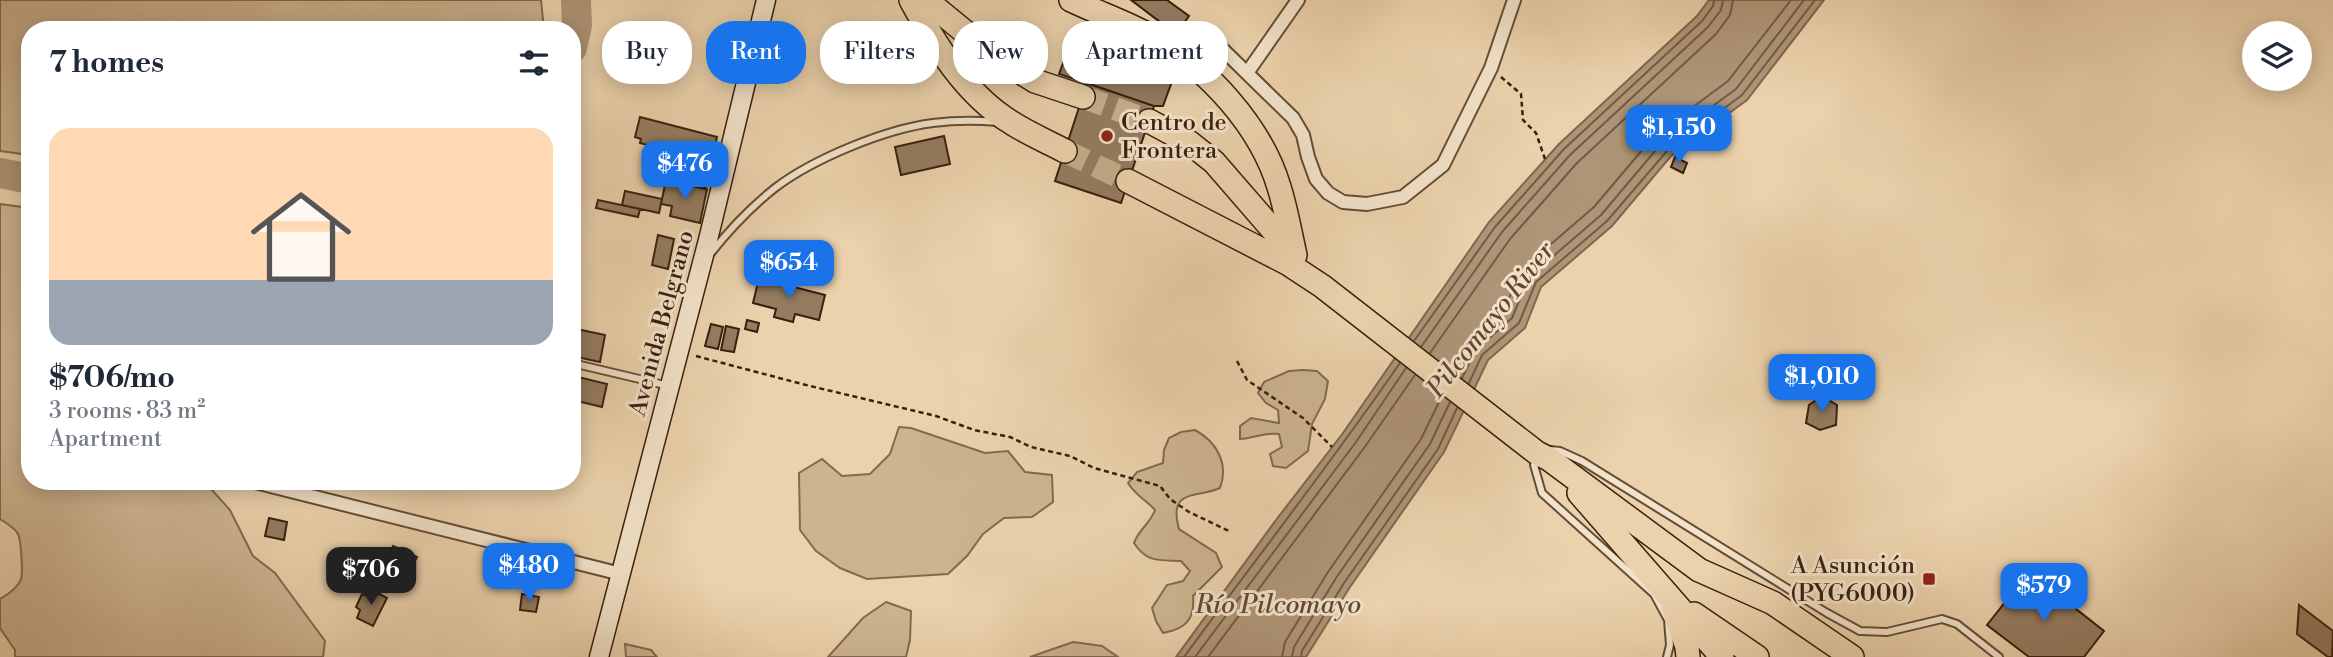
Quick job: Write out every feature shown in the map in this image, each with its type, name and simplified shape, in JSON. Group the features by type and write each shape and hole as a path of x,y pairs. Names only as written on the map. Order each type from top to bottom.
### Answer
{"highway":[{"path":"911,0 933,38 971,90 1011,122 1065,151"},
{"path":"926,0 993,55 1035,82 1083,97"},
{"path":"1071,0 1155,38 1203,74 1233,105 1259,141 1279,186 1295,255"},
{"path":"1149,121 1190,143 1214,162 1322,286"},
{"path":"1128,181 1287,263 1322,286 1499,423 1699,570 1773,603 1852,657"},
{"path":"1543,456 1722,657"},
{"path":"1671,599 1688,657"},
{"path":"1671,599 1695,639 1702,657"},
{"path":"1671,599 1757,657"}],"street":[{"name":"Avenida Belgrano","path":"599,657 703,262 766,0"},
{"path":"1247,73 1298,0"},
{"path":"1228,55 1293,118 1303,135 1316,179 1328,193 1343,202 1367,204 1403,197 1443,165 1490,68 1514,0"},
{"path":"287,490 621,574"}],"lane":[{"path":"703,262 732,226 776,188 825,159 890,133 931,123 970,120 1011,122"},
{"path":"581,365 670,386"},
{"path":"1667,657 1670,645 1668,620 1654,594 1542,493 1534,465 1546,449 1560,451 1582,461 1860,631 1887,632 1942,619 1957,624 1999,657"}],"path":[{"path":"1490,68 1521,94 1523,120 1536,133 1545,159"},
{"path":"679,352 936,416 974,430 1010,436 1031,447 1070,456 1094,468 1160,486 1170,499 1189,512 1231,531"},
{"path":"1237,361 1247,380 1303,418 1332,447"}],"shaded area":[{"path":"0,0 541,0 543,21 21,21 21,154 0,151"},
{"path":"0,204 21,207 21,490 212,490 230,510 253,556 275,573 325,641 323,657 15,657 15,650 0,628 0,599 21,579 21,549 18,534 0,519"},
{"path":"1289,371 1317,371 1328,381 1325,399 1312,424 1308,451 1286,468 1273,466 1270,454 1282,447 1279,434 1240,439 1240,426 1251,418 1279,423 1278,410 1266,403 1258,393 1264,382"},
{"path":"899,427 911,428 985,453 1008,451 1025,472 1052,475 1053,502 1032,517 1004,518 983,534 967,556 948,574 867,579 840,568 816,551 800,530 799,473 822,459 842,476 870,474 890,454"},
{"path":"1195,430 1215,447 1219,454 1222,479 1220,488 1186,497 1181,501 1177,507 1179,529 1216,553 1222,567 1193,596 1192,611 1187,622 1178,629 1163,633 1152,608 1167,585 1183,581 1190,571 1181,561 1149,557 1134,543 1155,510 1128,483 1137,472 1163,463 1169,438 1181,432"},
{"path":"886,602 911,611 910,640 906,657 828,657 863,618"},
{"path":"1073,642 1102,646 1118,657 1030,657"},
{"path":"625,644 651,650 657,657 626,657"}],"water":[{"name":"Río Pilcomayo","path":"1709,0 1824,0 1747,100 1671,156 1612,226 1541,287 1525,328 1488,360 1444,452 1350,587 1306,657 1176,657 1343,433 1489,222 1559,144 1697,16"}],"building":[{"path":"1131,0 1167,0 1189,16 1185,21 1159,21"},
{"name":"Centro de Frontera","path":"1087,84 1154,106 1121,203 1055,181"},
{"path":"1089,84 1171,84 1163,106 1154,106"},
{"path":"640,117 717,137 712,157 668,146 667,150 640,143 641,139 635,137"},
{"path":"944,136 950,164 901,175 895,147"},
{"path":"653,148 674,152 670,170 650,165"},
{"path":"1675,157 1687,163 1683,173 1671,167"},
{"path":"680,158 711,165 705,189 668,181 671,167 677,168"},
{"path":"666,180 707,189 700,223 670,216 672,206 661,204"},
{"path":"625,191 662,199 659,213 622,205"},
{"path":"598,200 640,209 638,217 596,208"},
{"path":"658,235 674,239 668,269 652,265"},
{"path":"759,278 825,295 819,320 795,314 793,322 774,317 776,309 753,303"},
{"path":"747,320 759,323 757,332 745,329"},
{"path":"711,324 723,327 718,349 705,346"},
{"path":"726,326 739,329 734,352 721,350"},
{"path":"581,330 605,335 600,362 581,358"},
{"path":"581,378 607,384 602,407 581,402"},
{"path":"1822,396 1837,405 1836,425 1820,430 1806,423 1809,405"},
{"path":"269,518 287,522 284,540 265,536"},
{"path":"393,546 417,557 410,571 404,568 402,571 385,563"},
{"path":"2029,572 2104,631 2084,657 2029,657 1987,625"},
{"path":"370,589 387,598 373,626 357,618 360,610 356,607 362,594 367,596"},
{"path":"522,594 539,597 536,612 520,610"},
{"path":"2299,605 2333,631 2332,657 2328,657 2297,634"}],"waterway":[{"path":"576,0 577,21"},
{"path":"0,173 21,177"}],"tunnel":[{"path":"1083,97 1149,121"},
{"path":"1065,151 1128,181"}],"place":[{"name":"Centro de Frontera","path":"1107,136"},
{"name":"A Asunción (PYG6000)","path":"1929,579"}],"water label":[{"name":"Pilcomayo River","path":"1490,319"}]}
